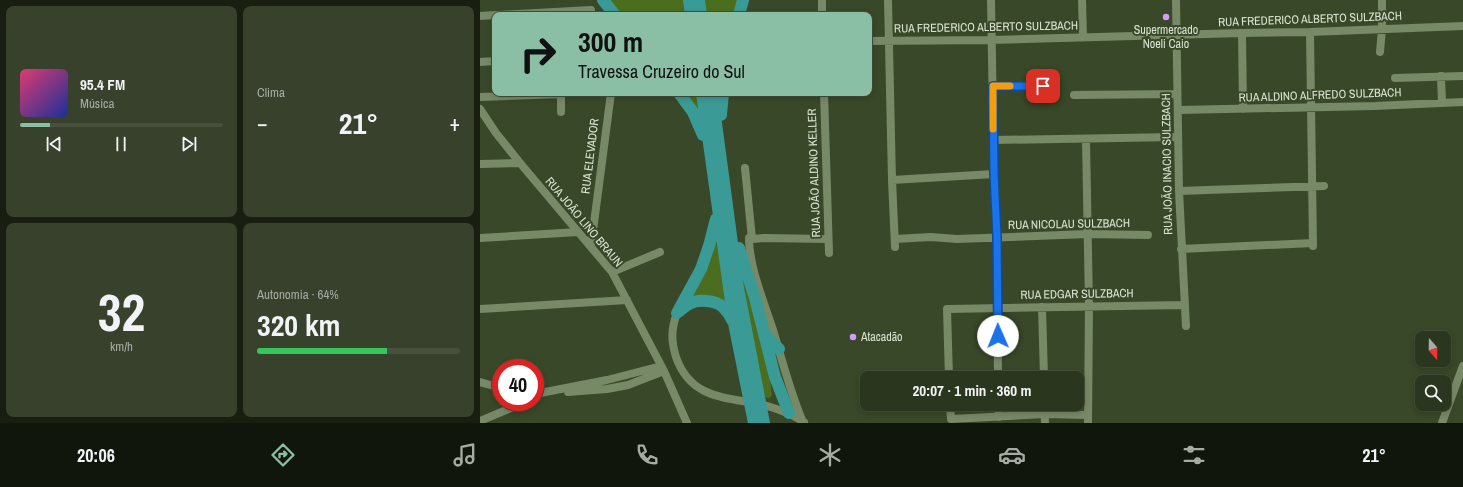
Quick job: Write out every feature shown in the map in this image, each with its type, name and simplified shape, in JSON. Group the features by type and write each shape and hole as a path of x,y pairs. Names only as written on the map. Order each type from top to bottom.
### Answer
{"highway":[{"path":"603,0 613,12"},
{"path":"689,0 691,12"},
{"path":"699,0 701,12"},
{"path":"740,12 743,0"},
{"path":"681,96 715,148"},
{"path":"703,96 731,222 755,298 775,377 789,414"},
{"path":"712,96 718,212 734,324 752,389 764,423"},
{"path":"715,148 723,96"},
{"path":"677,313 701,269 718,212"},
{"path":"731,222 738,288 752,389 754,423"},
{"path":"677,313 694,302 710,302 722,306 727,311 734,324"},
{"path":"763,334 779,348"}],"street":[{"path":"822,0 822,12"},
{"path":"888,0 892,180 994,174"},
{"path":"991,0 994,174 997,237 998,371"},
{"path":"1082,0 1083,37"},
{"name":"RUA JOÃO INACIO SULZBACH","path":"1176,0 1178,35 1177,137 1181,249 1186,326"},
{"path":"1380,52 1382,0"},
{"path":"575,12 591,10"},
{"path":"480,16 492,15"},
{"name":"RUA FREDERICO ALBERTO SULZBACH","path":"872,42 991,40 1242,32 1310,32 1463,26"},
{"path":"1242,32 1243,109"},
{"path":"1181,249 1313,245 1310,32"},
{"path":"480,62 492,61"},
{"path":"1441,76 1442,103"},
{"path":"1395,78 1463,76"},
{"path":"993,86 1043,86"},
{"path":"1074,96 1177,94"},
{"path":"480,97 507,96"},
{"path":"561,96 561,112"},
{"name":"RUA ELEVADOR","path":"591,246 611,96"},
{"name":"RUA JOÃO ALDINO KELLER","path":"824,96 829,253"},
{"name":"RUA ALDINO ALFREDO SULZBACH","path":"1178,110 1311,108 1463,102"},
{"name":"RUA JOÃO LINO BRAUN","path":"480,109 496,133 520,163 612,272 663,368 687,423"},
{"path":"994,140 1177,137"},
{"path":"950,411 951,419 1044,414 1088,419 1089,306 1086,139"},
{"path":"480,164 520,163"},
{"path":"745,168 752,239"},
{"name":"RUA NICOLAU SULZBACH","path":"892,180 895,243 931,237 957,239 1088,234 1148,236"},
{"path":"1179,191 1324,186"},
{"path":"480,238 578,232"},
{"path":"804,422 783,368 779,348 756,278 749,238 828,239"},
{"path":"612,272 660,252"},
{"path":"480,309 627,300"},
{"name":"RUA EDGAR SULZBACH","path":"949,371 946,309 1184,305"},
{"path":"1042,307 1044,371"},
{"path":"677,313 673,324 671,338 680,366 686,377 694,384 702,390 717,396 764,405 789,414 804,422"},
{"path":"1442,423 1463,366"},
{"path":"544,395 607,389 628,385 663,368"},
{"path":"480,382 492,385"},
{"path":"480,421 504,411"},
{"path":"999,411 999,417"},
{"path":"1044,414 1045,423"}],"green space":[{"path":"605,0 686,0 688,12 615,12"},
{"path":"702,0 738,0 736,12 704,12"},
{"path":"684,96 699,96 703,121"},
{"path":"718,228 730,312 692,297"},
{"path":"741,270 748,291 770,378 772,395 769,398 762,397"}],"slow traffic":[{"path":"993,129 993,86 1010,86"}],"place":[{"name":"Supermercado Noeli Caio","path":"1166,17"},
{"name":"Atacadão","path":"853,337"}],"route":[{"path":"998,336 993,86 1043,86"}]}
